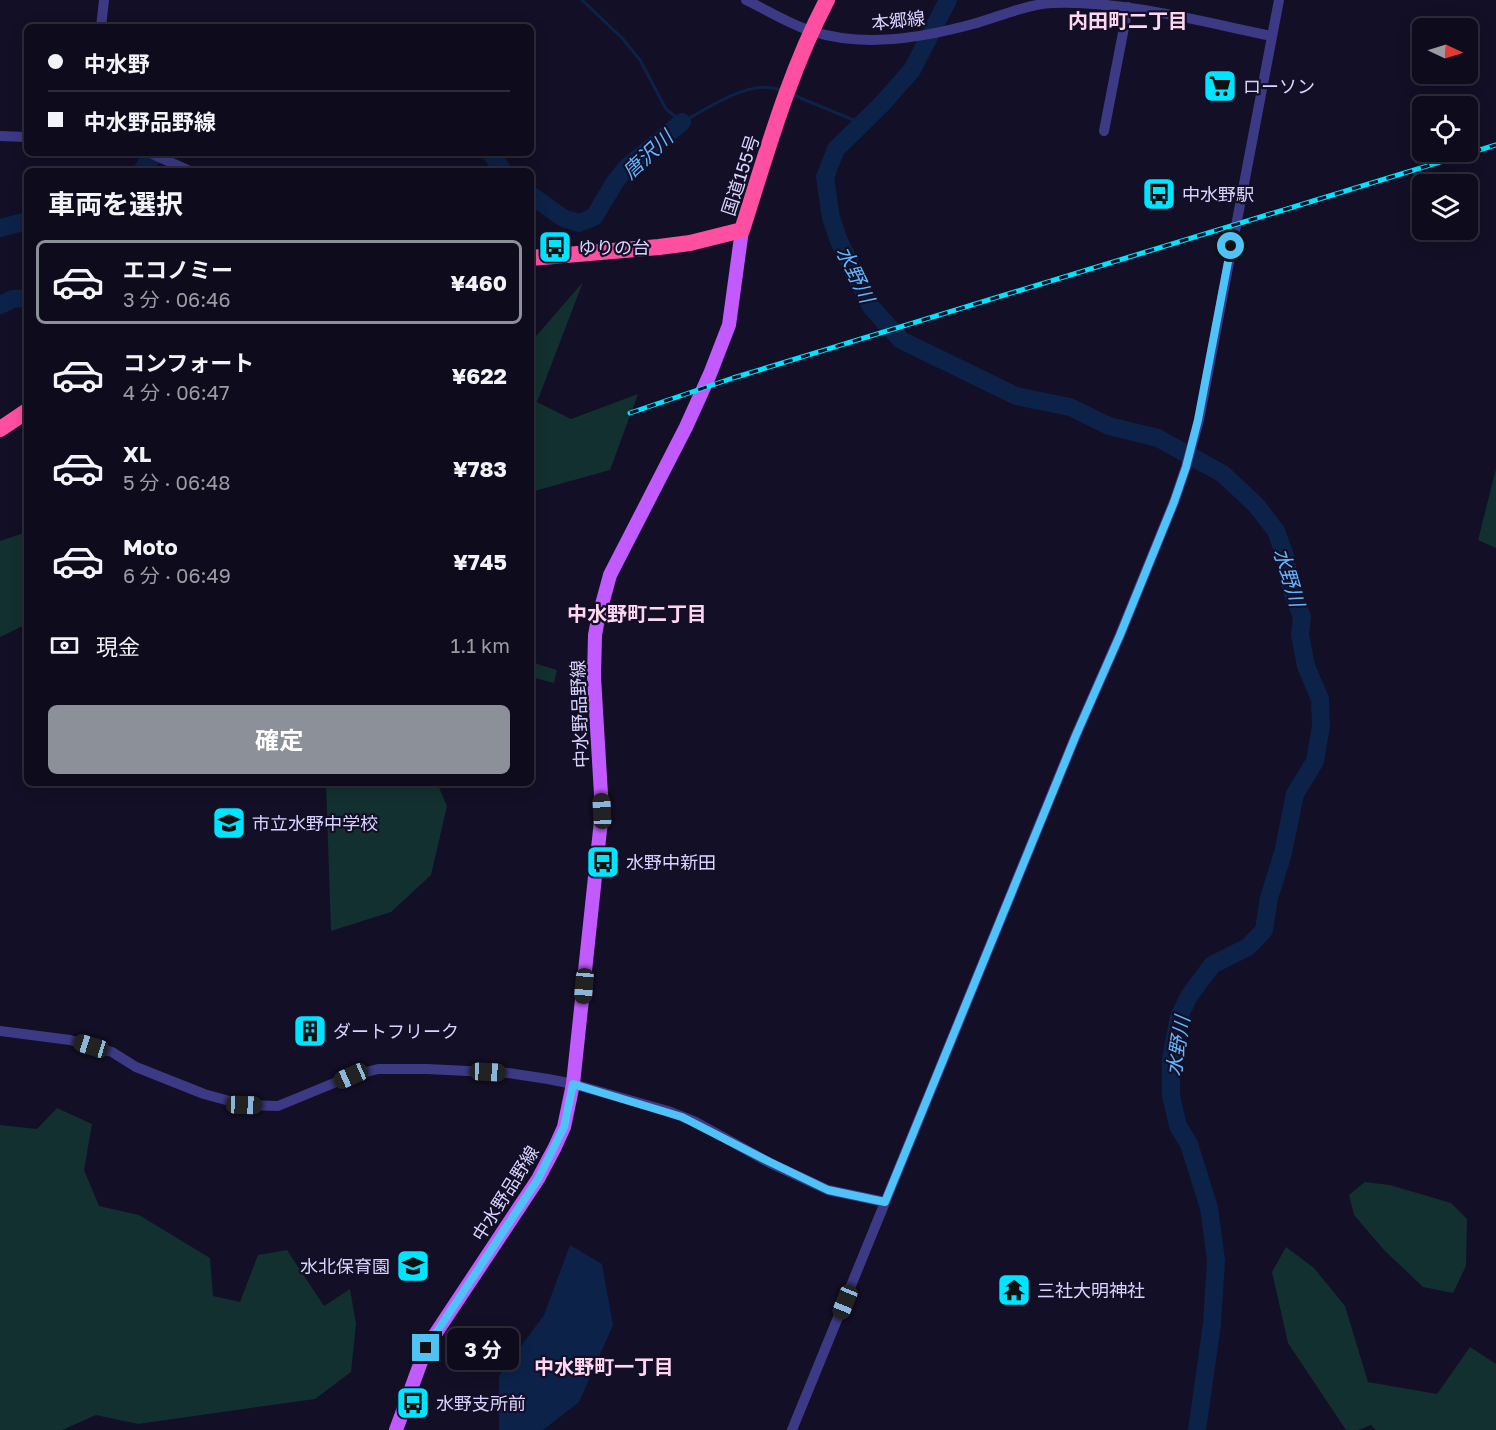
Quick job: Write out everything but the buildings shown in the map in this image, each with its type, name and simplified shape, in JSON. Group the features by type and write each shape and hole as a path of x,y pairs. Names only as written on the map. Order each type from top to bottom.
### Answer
{"highway":[{"name":"国道155号","path":"534,258 690,243 742,230 791,81 811,31 827,0"},
{"path":"0,429 24,413"}],"main road":[{"name":"中水野品野線","path":"396,1430 426,1348 538,1179 564,1127 573,1084 602,811 594,669 598,619 610,575 690,417 729,325 742,230"}],"street":[{"path":"102,24 104,0"},
{"name":"本郷線","path":"746,0 811,31 859,40 917,37 1020,9 1050,3 1083,2 1128,7 1272,36"},
{"path":"792,1430 1076,735 1120,635 1186,467 1195,433 1279,0"},
{"path":"1104,131 1128,7"},
{"path":"0,136 24,137"},
{"path":"157,156 184,168"},
{"path":"0,1031 70,1040 111,1052 136,1067 204,1094 244,1105 278,1106 351,1076 378,1069 508,1073 573,1084 668,1111 696,1122 828,1190 885,1202"}],"green space":[{"path":"583,282 537,402 571,419 638,394 610,470 534,491 534,339"},
{"path":"1496,469 1496,548 1478,540"},
{"path":"24,533 24,625 0,637 0,541"},
{"path":"534,663 557,670 554,683 534,678"},
{"path":"326,786 438,786 447,806 431,875 391,912 331,931"},
{"path":"57,1108 92,1124 84,1170 99,1206 139,1215 210,1258 213,1296 240,1302 258,1255 287,1250 324,1306 350,1289 356,1324 351,1372 315,1399 138,1424 96,1415 62,1430 0,1430 0,1125 37,1129"},
{"path":"1365,1182 1390,1185 1451,1203 1467,1219 1466,1266 1453,1293 1423,1287 1384,1250 1354,1215 1349,1195"},
{"path":"1286,1247 1314,1268 1345,1306 1368,1382 1437,1394 1470,1347 1496,1364 1496,1430 1376,1430 1371,1425 1358,1430 1346,1430 1288,1343 1272,1272"}],"water":[{"path":"570,1245 602,1264 613,1325 579,1402 543,1430 499,1430 499,1376 544,1315"}],"waterway":[{"path":"582,0 622,38 640,60 666,109 682,122 743,91 769,87 781,90"},
{"name":"水野川","path":"948,0 912,70 881,105 836,149 825,177 831,218 839,241 871,307 901,340 1016,396 1070,407 1109,426 1158,438 1223,474 1256,505 1276,531 1285,556 1292,592 1302,617 1300,635 1306,666 1320,699 1321,726 1315,761 1295,794 1283,853 1269,898 1264,930 1248,947 1212,965 1189,996 1179,1017 1171,1059 1171,1096 1178,1126 1189,1144 1209,1208 1216,1260 1212,1324 1197,1430"},
{"path":"793,95 861,123"},
{"name":"唐沢川","path":"534,197 563,218 579,223 594,217 626,168 682,122"},
{"name":"唐沢川","path":"144,168 154,156"},
{"name":"唐沢川","path":"493,156 501,168"},
{"name":"唐沢川","path":"0,228 24,222"},
{"path":"0,305 13,299 24,298"}],"railway":[{"path":"630,413 733,378 1496,145"}],"place":[{"name":"ローソン","path":"1220,86"},
{"name":"中水野駅","path":"1159,194"},
{"name":"ゆりの台","path":"555,247"},
{"name":"市立水野中学校","path":"229,823"},
{"name":"水野中新田","path":"603,862"},
{"name":"ダートフリーク","path":"310,1031"},
{"name":"水北保育園","path":"413,1266"},
{"name":"三社大明神社","path":"1014,1290"},
{"name":"水野支所前","path":"413,1403"}],"district":[{"name":"内田町二丁目","path":"1128,20"},
{"name":"中水野町二丁目","path":"637,613"},
{"name":"中水野町一丁目","path":"604,1366"}],"route":[{"path":"426,1348 538,1179 564,1127 573,1084 668,1111 696,1122 828,1190 885,1202 1174,502 1198,420 1231,246"}]}
